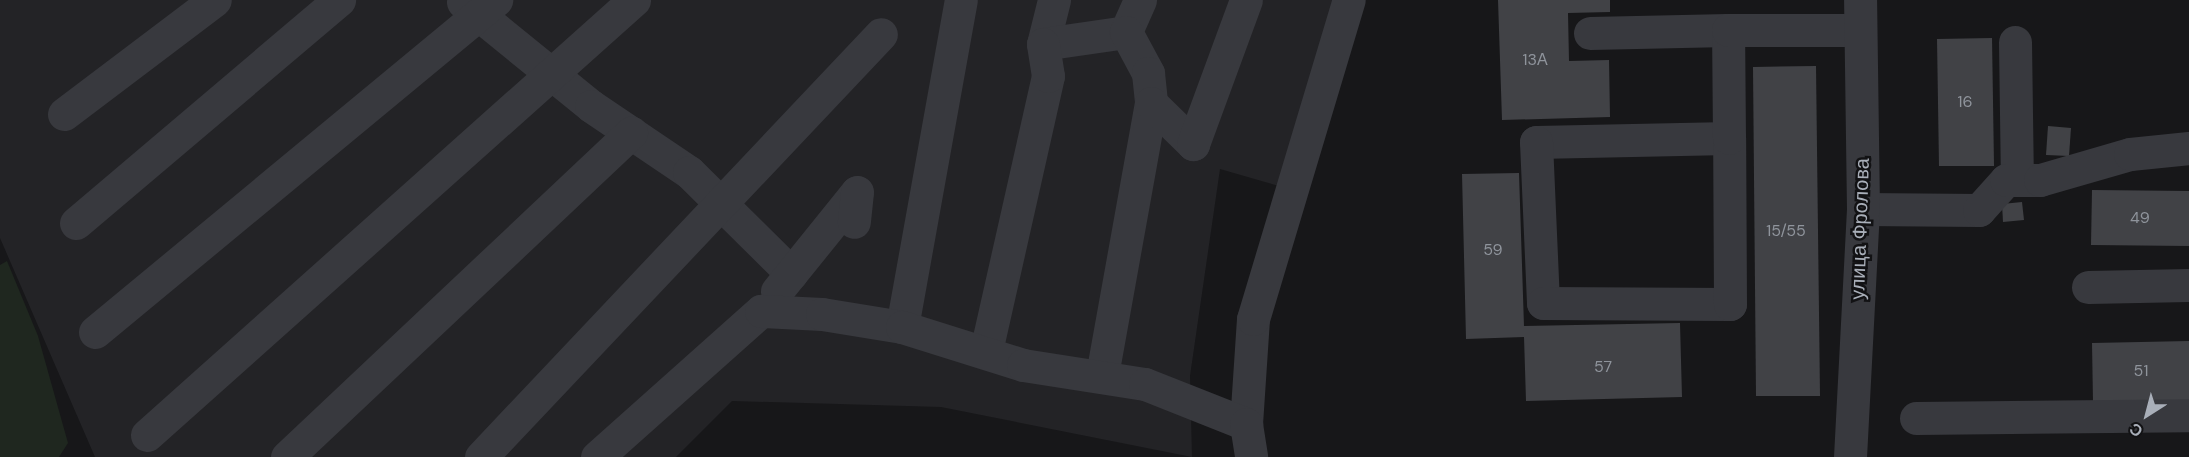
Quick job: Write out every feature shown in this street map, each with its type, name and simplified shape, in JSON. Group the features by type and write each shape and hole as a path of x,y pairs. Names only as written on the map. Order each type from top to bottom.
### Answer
{"street":[{"path":"64,114 215,0"},
{"path":"76,223 339,0"},
{"path":"147,435 634,0"},
{"path":"902,327 961,0"},
{"path":"986,351 1048,76 1043,44 1054,0"},
{"path":"1126,32 1140,0"},
{"path":"1150,103 1193,144 1246,0"},
{"path":"1251,457 1246,424 1253,319 1349,0"},
{"path":"95,332 478,5 552,74 631,133 689,172 791,273"},
{"path":"1590,33 1728,30 1860,15"},
{"name":"улица Фролова","path":"1850,457 1863,209 1860,15"},
{"path":"1728,30 1729,138 1730,304 1543,303 1536,142 1729,138"},
{"path":"1043,44 1126,32"},
{"path":"1102,375 1150,103 1148,73 1126,32"},
{"path":"481,457 881,34"},
{"path":"2014,42 2017,180"},
{"path":"287,457 631,133"},
{"path":"1863,209 1979,210 2006,180 2040,180 2130,154 2189,148"},
{"path":"597,457 761,311 857,192 854,222"},
{"path":"2088,287 2189,285"},
{"path":"761,311 822,314 902,327 986,351 1023,365 1102,375 1144,384 1246,424"},
{"path":"1916,418 2189,414"}],"shaded area":[{"path":"0,0 1340,0 1279,186 1220,169 1190,376 1192,457 941,407 732,401 676,457 95,457 0,238"},
{"path":"7,261 38,336 68,443 59,457 0,457 0,265"}],"building":[{"path":"1498,0 1610,0 1610,12 1568,13 1569,61 1609,60 1610,117 1502,120"},
{"path":"1992,38 1994,166 1939,166 1937,39"},
{"path":"1816,66 1820,396 1756,396 1753,67"},
{"path":"2048,126 2071,128 2069,156 2046,155"},
{"path":"1519,173 1524,326 1680,323 1682,397 1526,401 1524,337 1466,339 1462,174"},
{"path":"2092,190 2189,191 2189,246 2091,245"},
{"path":"2022,202 2024,220 2003,222 2002,204"},
{"path":"2189,341 2189,400 2093,402 2092,343"}]}
